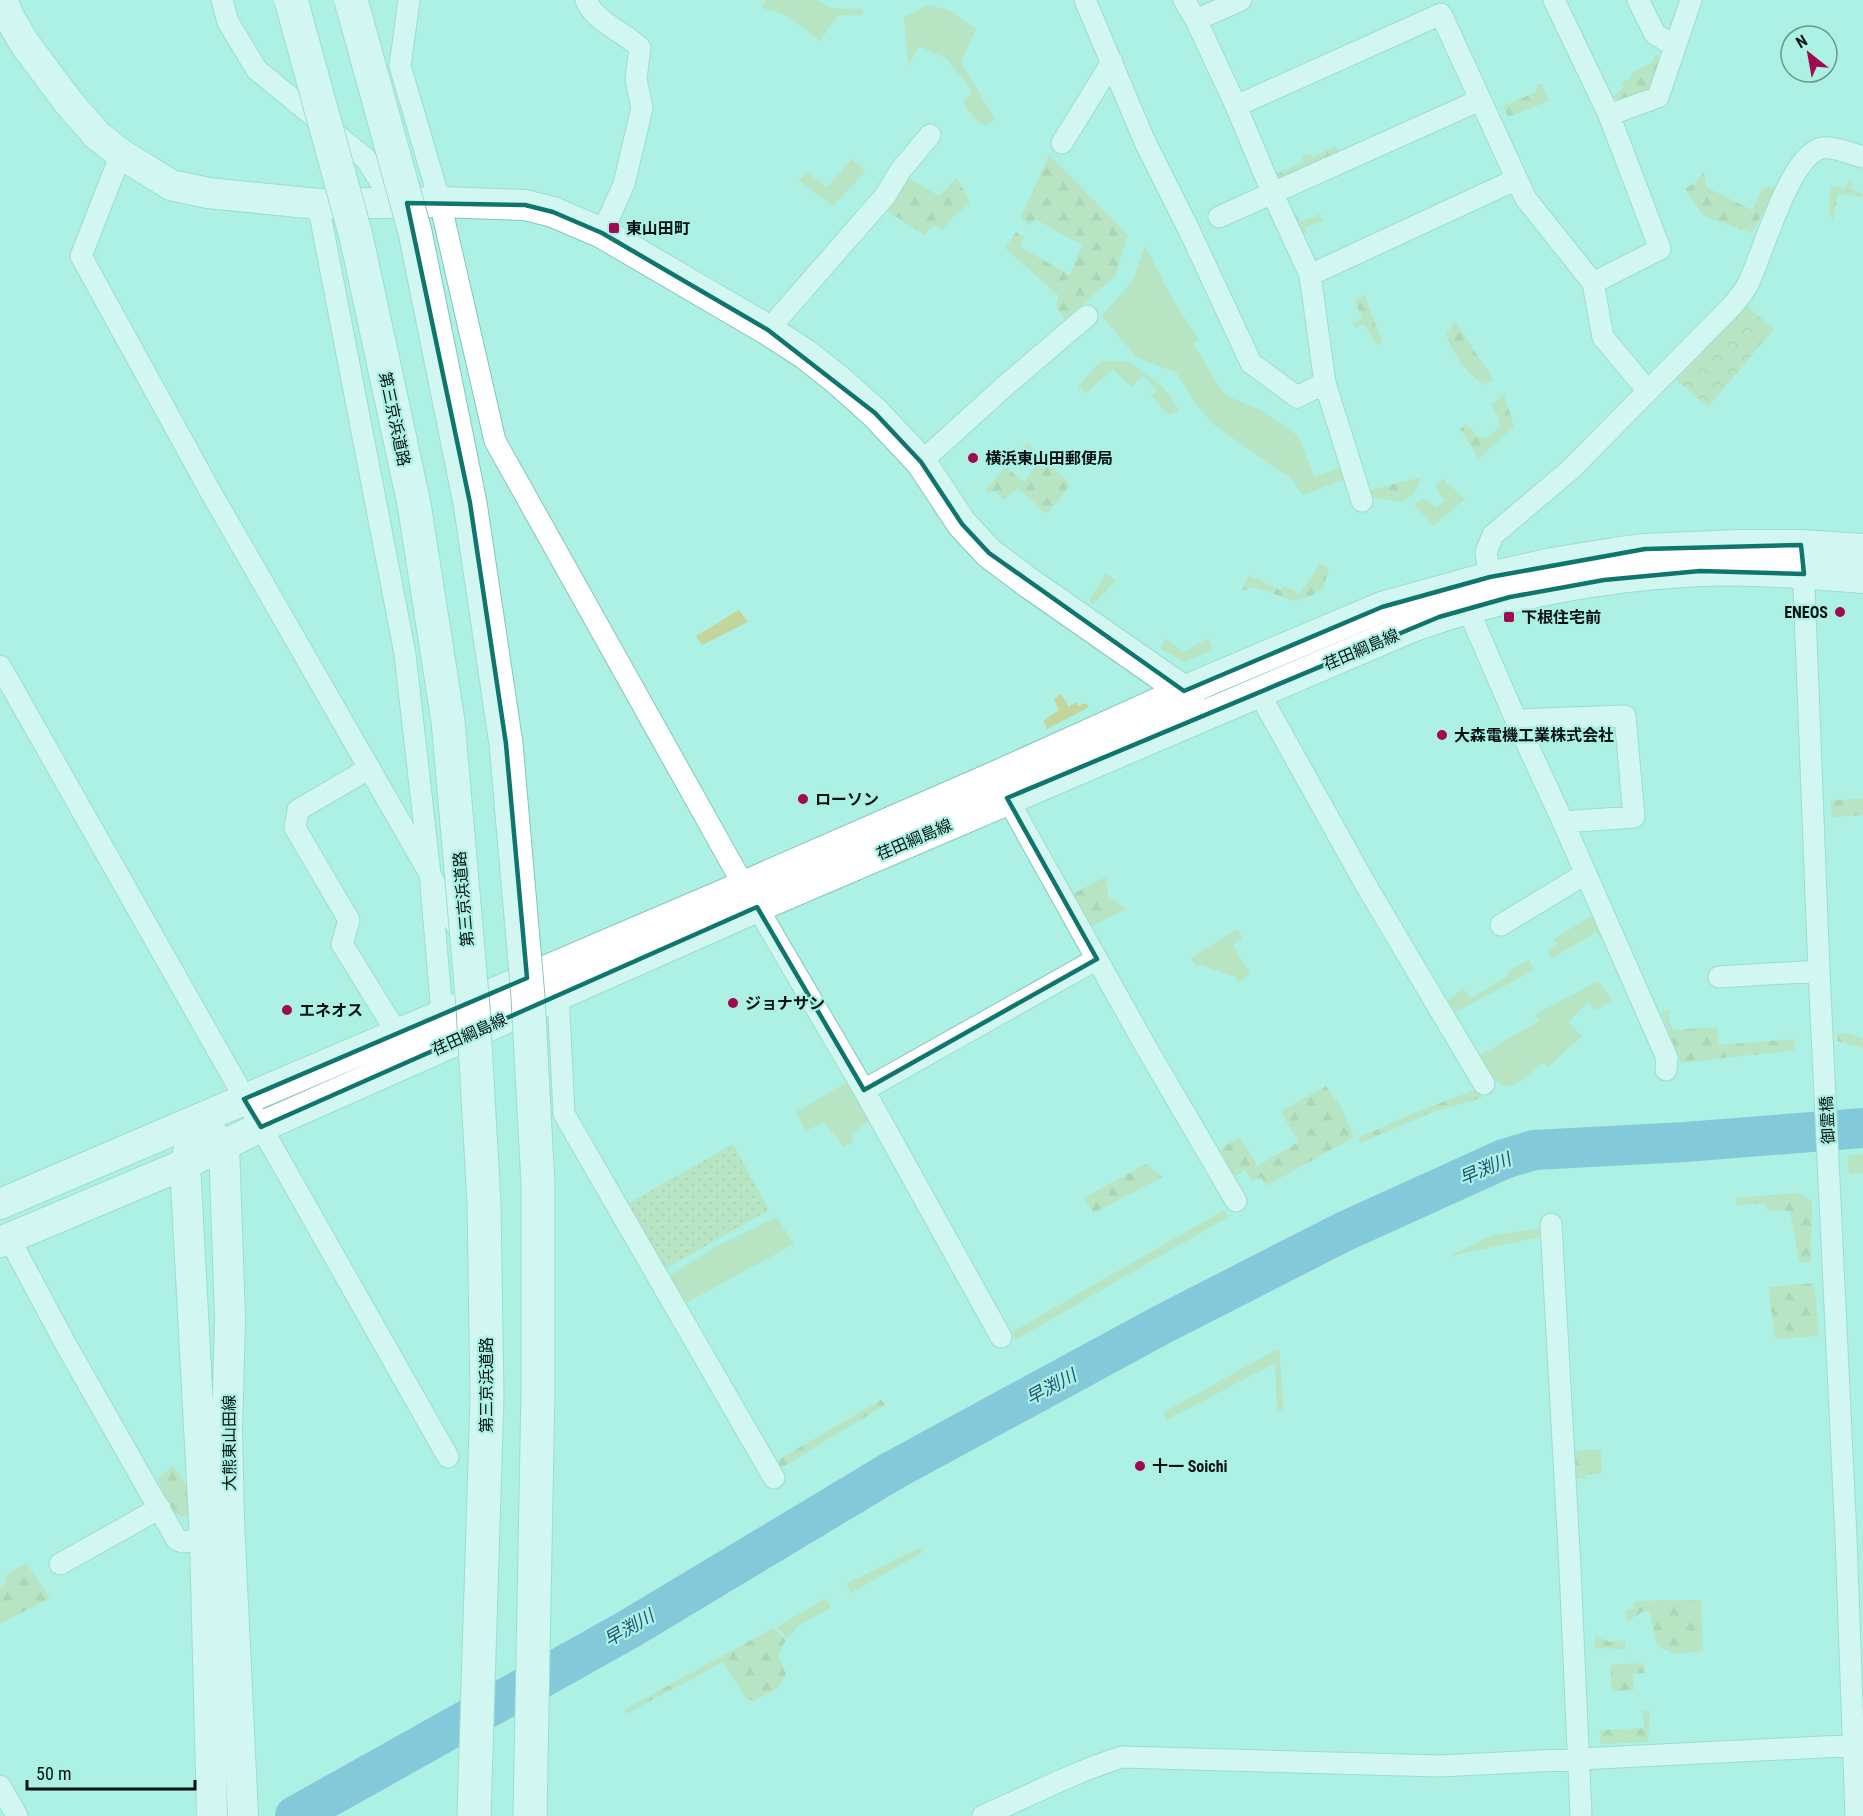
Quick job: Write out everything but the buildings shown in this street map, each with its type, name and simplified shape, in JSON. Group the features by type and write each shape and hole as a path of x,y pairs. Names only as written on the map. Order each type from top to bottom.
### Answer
{"highway":[{"name":"第三京浜道路","path":"291,0 356,236 414,504 448,721 473,1007 484,1203 487,1398 474,1816"},
{"path":"351,0 415,232 470,503 506,744 528,997 538,1185 538,1390 530,1816"}],"main road":[{"path":"2,0 9,17 43,70 97,135 121,154 171,185 208,193 318,204 440,202 525,205 554,212 602,233 768,330 805,354 875,413 921,462 962,524 989,553 1184,691 1196,718"},
{"name":"荏田綱島線","path":"5,1240 185,1164 261,1127 558,994 750,896 994,777 1184,691 1374,610 1490,577 1552,563 1645,549 1728,545 1803,560 1863,578"},
{"name":"荏田綱島線","path":"0,1204 492,993 1007,798 1414,626 1468,609 1556,588 1652,574 1724,571 1863,549"},
{"path":"197,1119 224,1145"},
{"name":"大熊東山田線","path":"197,1119 185,1164 205,1539 212,1806"},
{"name":"大熊東山田線","path":"224,1145 230,1318 227,1430 229,1521 243,1816"}],"street":[{"path":"222,0 228,22 257,70 366,159 394,203"},
{"path":"409,0 400,66 440,202 495,441 750,896 864,1090 1001,1337"},
{"path":"586,0 589,8 603,21 640,48 636,79 642,108 624,184 602,233"},
{"path":"1085,0 1145,142 1190,231 1251,363 1297,397 1325,383"},
{"path":"1184,0 1196,20 1236,105 1310,275 1325,383 1362,501"},
{"path":"1196,20 1241,0"},
{"path":"1554,0 1609,115 1660,249 1593,283"},
{"path":"1638,0 1655,34 1675,46"},
{"path":"1609,115 1658,97 1691,0"},
{"path":"1236,105 1441,14 1526,199 1593,283 1603,337 1647,390"},
{"path":"1062,143 1112,62"},
{"path":"1219,217 1480,100"},
{"path":"768,330 885,196 900,171 930,135"},
{"path":"1490,577 1486,552 1493,535 1570,470 1731,307 1747,286 1791,177 1803,160 1814,151 1825,148 1863,157"},
{"path":"121,154 81,256 209,489 430,874 492,993"},
{"path":"1310,275 1516,179"},
{"path":"318,204 405,654 430,874 442,1014"},
{"path":"921,462 1087,316"},
{"name":"御霊橋","path":"1803,560 1819,971 1858,1745 1856,1816"},
{"path":"1468,609 1667,1058 1666,1070"},
{"path":"0,666 448,1457"},
{"path":"1259,693 1367,887 1484,1084"},
{"path":"1516,720 1625,716 1634,817 1563,822"},
{"path":"370,768 298,810 295,828 349,920 342,944 397,1033"},
{"path":"1007,798 1236,1201"},
{"path":"1501,925 1585,874"},
{"path":"864,1090 1097,958"},
{"path":"1719,977 1819,971"},
{"path":"558,994 564,1114 774,1478"},
{"path":"1551,1224 1581,1816"},
{"path":"5,1240 177,1540 183,1542 205,1539"},
{"path":"60,1564 160,1508"},
{"path":"983,1816 1088,1768 1122,1757 1439,1766 1858,1745"},
{"path":"0,1786 17,1816"}],"highlighted area":[{"path":"407,203 525,205 553,212 602,233 768,330 875,413 921,462 962,524 989,553 1184,691 1382,607 1490,577 1645,549 1801,545 1804,574 1700,571 1604,580 1510,597 1439,617 1007,798 1097,959 864,1090 757,907 261,1127 244,1099 527,978 506,744 470,503"}],"green space":[{"path":"765,0 818,0 831,8 863,9 862,16 838,15 820,41 786,15 762,8"},
{"path":"928,5 949,10 976,29 961,62 995,119 986,126 978,122 963,103 972,91 947,59 919,46 908,66 904,17"},
{"path":"1655,54 1663,59 1652,87 1636,96 1623,99 1611,98 1623,89 1621,83 1631,78 1631,74 1654,61"},
{"path":"1542,84 1549,101 1508,117 1503,106 1537,92 1536,86"},
{"path":"1336,146 1340,154 1276,182 1267,155 1277,174 1303,162 1302,156 1310,154 1313,157"},
{"path":"1049,155 1128,235 1115,277 1065,319 1056,307 1059,296 1005,248 1016,232 1024,237 1020,247 1070,275 1082,245 1035,219 1029,225 1021,217"},
{"path":"852,159 866,171 833,206 799,180 806,172 827,187"},
{"path":"1704,172 1706,187 1752,210 1763,189 1777,186 1752,233 1704,216 1685,189 1696,182"},
{"path":"908,178 939,196 957,178 970,203 942,230 934,225 925,235 885,210"},
{"path":"1849,181 1852,182 1851,190 1862,193 1862,197 1838,193 1833,223 1829,208 1831,186 1845,189"},
{"path":"1320,214 1323,221 1305,228 1307,233 1299,237 1291,217 1296,215 1300,222"},
{"path":"1145,246 1169,293 1199,340 1193,344 1225,395 1263,411 1298,436 1314,477 1343,466 1348,478 1303,495 1289,477 1214,425 1196,404 1176,372 1137,358 1102,316 1133,280"},
{"path":"1365,295 1382,343 1377,345 1364,324 1355,328 1353,324 1362,319 1355,301"},
{"path":"1746,305 1774,329 1708,407 1674,378"},
{"path":"1455,321 1493,379 1485,385 1466,369 1450,344 1446,335"},
{"path":"1101,361 1128,361 1160,385 1179,410 1169,415 1151,396 1157,390 1143,376 1131,387 1113,369 1085,394 1078,386"},
{"path":"1504,395 1514,426 1479,459 1460,429 1466,424 1478,437 1487,438 1500,427 1499,417 1491,405"},
{"path":"1027,443 1071,485 1046,514 1018,488 1004,500 995,491 990,494 985,490 1006,467 1024,482 1036,466 1020,450"},
{"path":"1422,477 1414,494 1401,502 1368,496 1367,491"},
{"path":"1443,479 1465,499 1433,526 1414,505 1423,498 1437,508 1444,500 1435,486"},
{"path":"1320,564 1329,568 1323,588 1311,596 1295,601 1253,587 1241,591 1249,575 1280,590 1285,586 1300,594"},
{"path":"1106,573 1116,581 1092,605 1089,600"},
{"path":"739,610 748,622 702,645 696,636"},
{"path":"1166,638 1183,652 1208,638 1212,650 1185,662 1160,649"},
{"path":"1061,694 1069,707 1076,702 1078,706 1086,703 1089,707 1047,729 1043,721 1059,710 1054,699"},
{"path":"1863,799 1863,815 1832,817 1830,800"},
{"path":"1106,877 1108,896 1126,909 1090,927 1075,906 1074,893"},
{"path":"1593,915 1611,953 1596,932 1551,959 1547,951 1557,945 1554,939"},
{"path":"1237,929 1242,938 1233,945 1250,974 1239,982 1236,977 1201,965 1197,967 1191,958"},
{"path":"1529,960 1534,970 1456,1012 1448,1001 1463,988 1471,998 1508,976 1508,971"},
{"path":"1598,981 1612,1000 1597,1010 1587,1003 1568,1022 1582,1036 1548,1067 1542,1063 1514,1085 1500,1084 1494,1079 1479,1056 1539,1021 1536,1014"},
{"path":"1669,1010 1670,1024 1674,1030 1717,1027 1719,1045 1795,1039 1795,1050 1681,1063 1661,1012"},
{"path":"1837,1033 1851,1034 1863,1039 1863,1048 1837,1041"},
{"path":"847,1082 871,1120 851,1134 853,1142 844,1147 824,1122 806,1131 796,1112"},
{"path":"1326,1086 1341,1107 1354,1137 1266,1186 1261,1178 1252,1180 1245,1170 1233,1177 1218,1151 1239,1137 1258,1166 1298,1142 1281,1111"},
{"path":"1478,1089 1482,1098 1433,1112 1360,1143 1358,1138 1421,1110"},
{"path":"733,1144 769,1210 663,1270 626,1205"},
{"path":"1863,1154 1863,1173 1849,1174 1847,1155"},
{"path":"1146,1164 1162,1177 1094,1213 1084,1198"},
{"path":"1799,1193 1812,1202 1811,1262 1799,1262 1790,1211 1767,1210 1765,1203 1736,1205 1736,1198"},
{"path":"1224,1210 1228,1217 1015,1340 1012,1332"},
{"path":"777,1217 794,1244 684,1304 668,1277 715,1247"},
{"path":"1543,1228 1543,1236 1447,1257 1493,1235"},
{"path":"1814,1283 1819,1336 1775,1339 1768,1287"},
{"path":"1279,1348 1284,1411 1277,1412 1275,1363 1167,1420 1163,1413"},
{"path":"881,1400 885,1405 776,1471 771,1464"},
{"path":"1601,1450 1602,1473 1586,1475 1586,1479 1571,1478 1571,1451"},
{"path":"173,1466 192,1493 192,1518 172,1514 158,1479"},
{"path":"919,1548 923,1552 851,1593 846,1584"},
{"path":"26,1563 50,1598 0,1624 0,1588 5,1585 5,1576"},
{"path":"826,1598 831,1608 801,1624 787,1638 777,1627"},
{"path":"1701,1600 1703,1651 1674,1654 1657,1645 1650,1613 1646,1610 1627,1621 1626,1610 1634,1609 1634,1601"},
{"path":"773,1628 786,1640 778,1656 786,1674 778,1688 753,1701 746,1698 723,1662 626,1714 624,1710"},
{"path":"1595,1636 1610,1642 1625,1640 1626,1649 1595,1648"},
{"path":"1644,1663 1645,1673 1633,1674 1634,1690 1612,1691 1610,1665"},
{"path":"1643,1711 1650,1711 1648,1742 1601,1744 1599,1730 1644,1728"}],"waterway":[{"name":"早渕川","path":"295,1816 629,1629 892,1471 1161,1325 1343,1232 1504,1159 1534,1150 1685,1142 1863,1128"}],"place":[{"name":"東山田町","path":"614,228"},
{"name":"横浜東山田郵便局","path":"973,458"},
{"name":"ENEOS","path":"1840,612"},
{"name":"下根住宅前","path":"1509,617"},
{"name":"大森電機工業株式会社","path":"1442,735"},
{"name":"ローソン","path":"803,799"},
{"name":"ジョナサン","path":"733,1003"},
{"name":"エネオス","path":"287,1010"},
{"name":"十一 Soichi","path":"1140,1466"}]}
